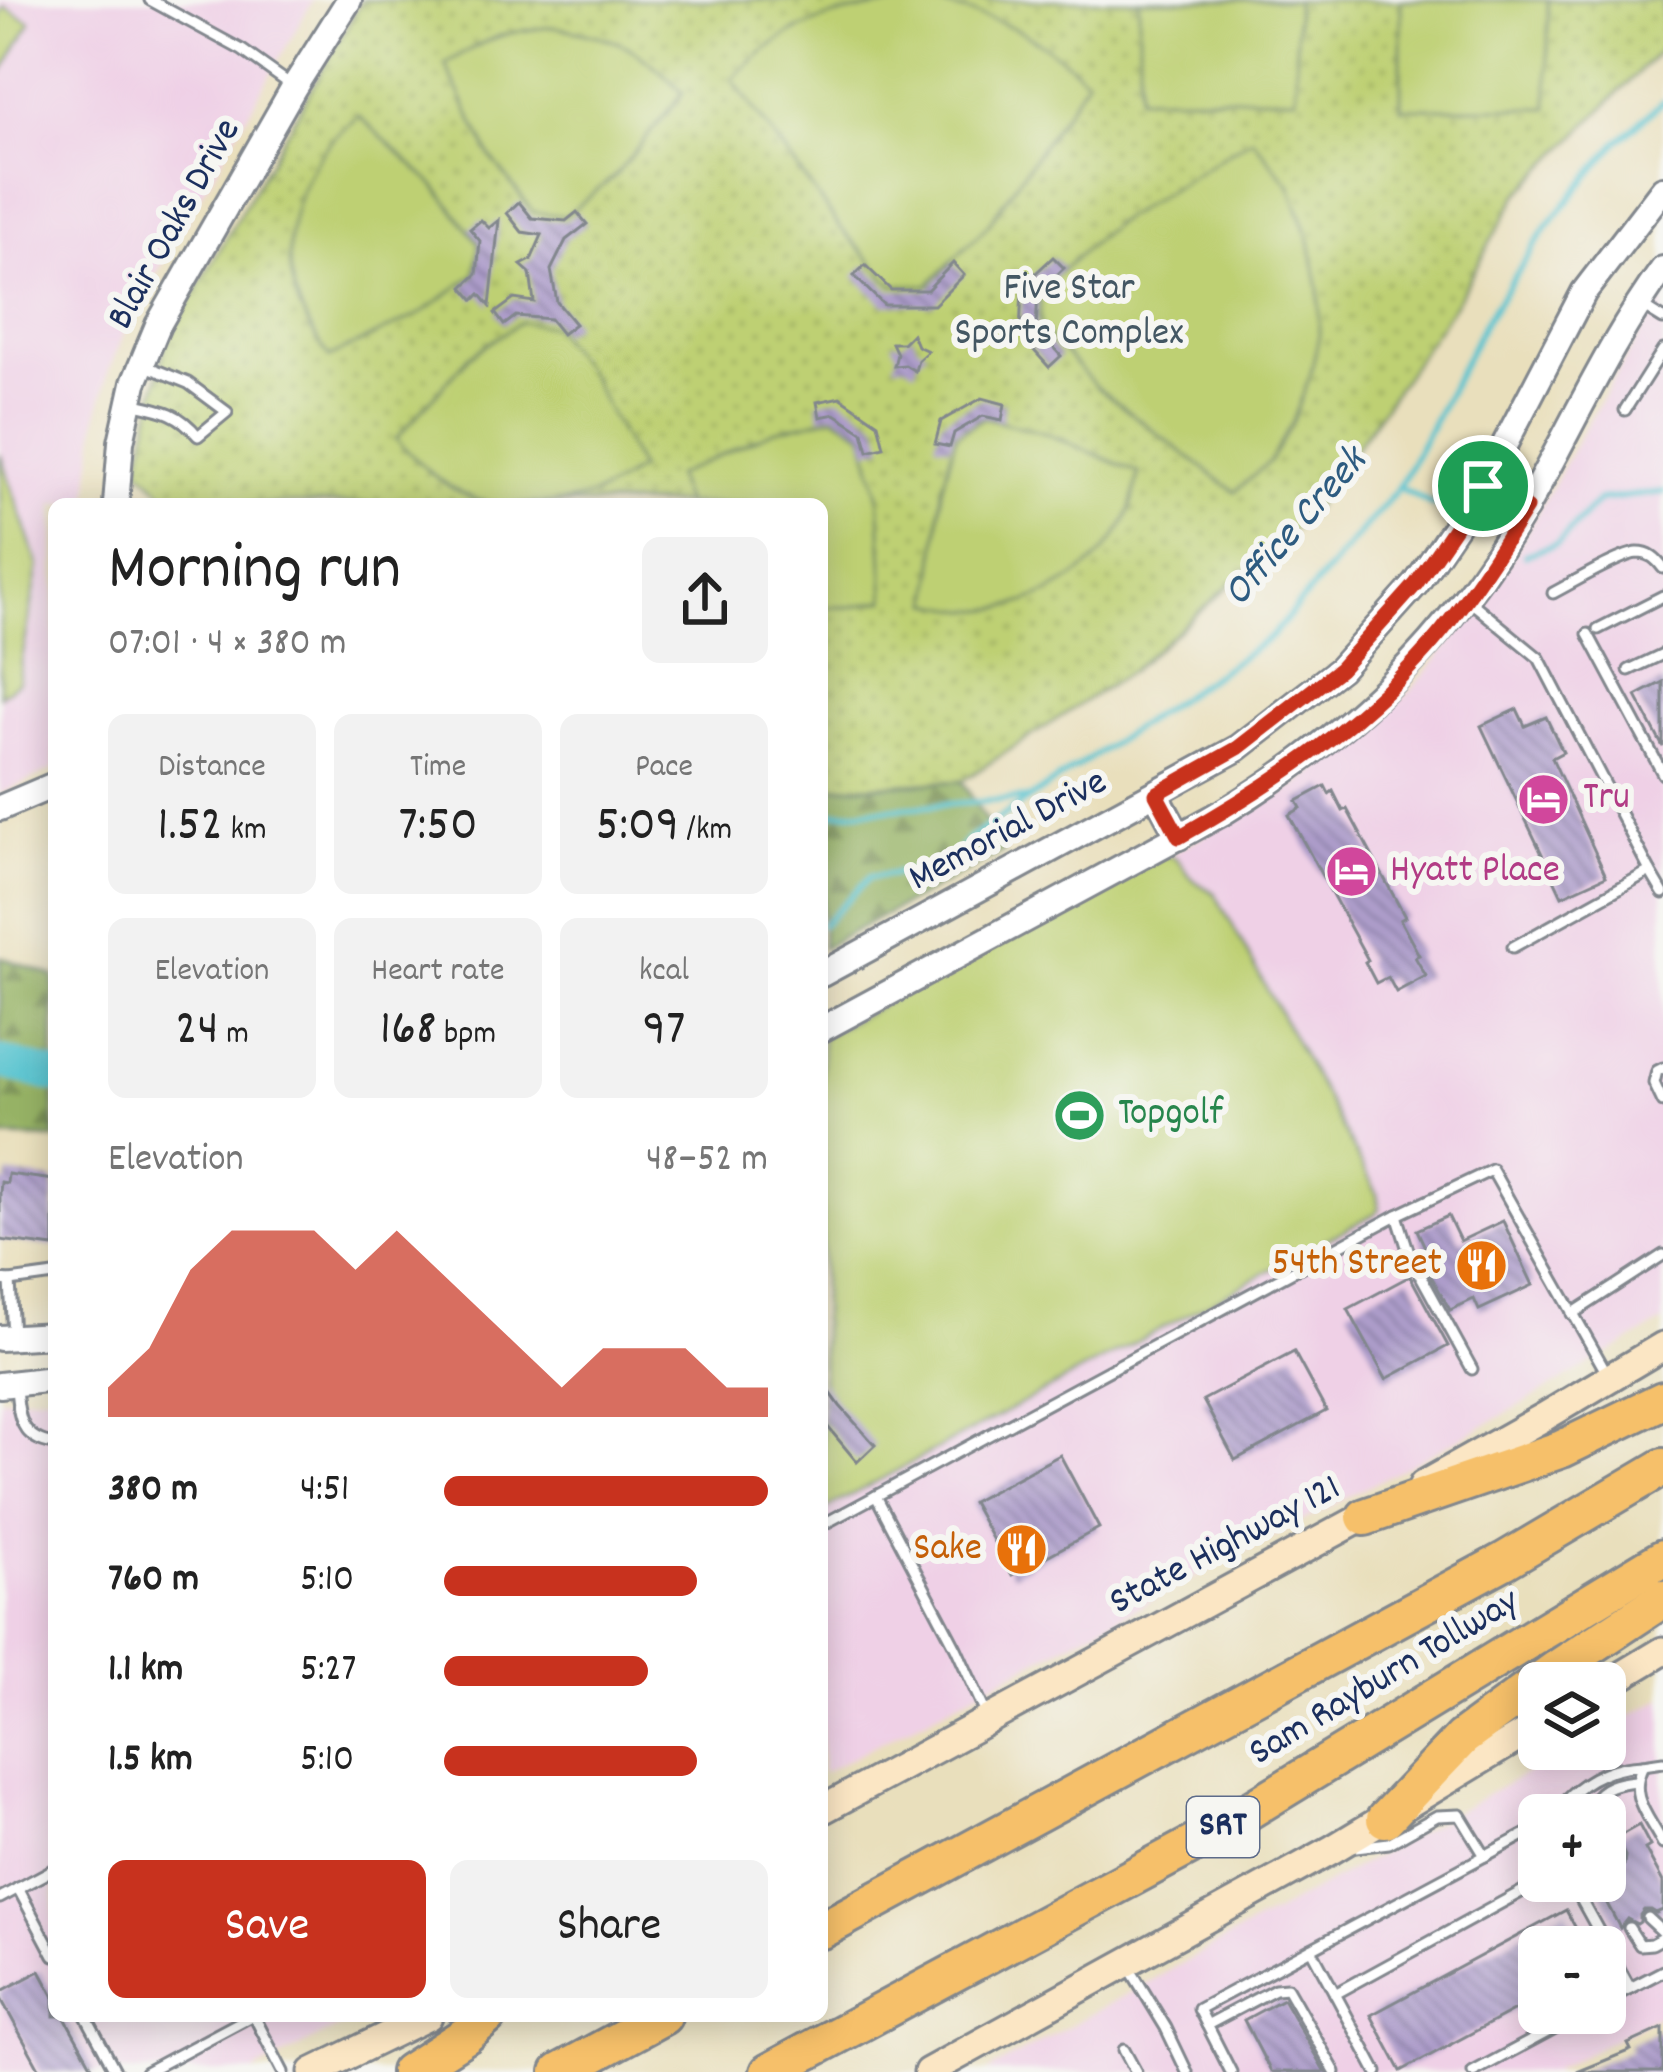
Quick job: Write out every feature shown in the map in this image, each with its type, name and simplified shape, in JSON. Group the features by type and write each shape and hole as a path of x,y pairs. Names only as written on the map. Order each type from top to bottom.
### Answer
{"highway":[{"path":"1364,1517 1562,1449 1663,1400"},
{"name":"Sam Rayburn Tollway","path":"828,1927 1504,1561 1663,1466"},
{"name":"Sam Rayburn Tollway","path":"769,2072 1195,1844 1663,1558"},
{"path":"1384,1819 1462,1738 1663,1599"},
{"path":"409,2072 481,2022"},
{"path":"560,2072 652,2022"}],"main road":[{"name":"State Highway 121","path":"828,1807 1364,1517 1663,1346"},
{"path":"1626,1675 1661,1656"},
{"path":"928,2072 1333,1850 1518,1738"},
{"path":"313,2072 416,2022"}],"street":[{"name":"Blair Oaks Drive","path":"116,498 129,403 158,325 349,0"},
{"name":"Memorial Drive","path":"828,971 1238,748 1340,669 1416,584 1483,486 1584,292 1663,189"},
{"path":"828,1027 1179,837 1280,778 1328,742 1407,669 1466,598 1526,508 1638,304 1663,269"},
{"path":"1483,486 1526,508"},
{"path":"0,808 48,787"},
{"path":"1156,794 1179,837"},
{"path":"48,1334 6,1338 8,1384 48,1380"}],"lane":[{"path":"150,0 242,50 294,87"},
{"path":"1638,304 1663,320"},
{"path":"1625,410 1663,350"},
{"path":"129,403 185,420 198,436 227,412 188,383 140,364"},
{"path":"1553,593 1627,555 1642,553 1663,568"},
{"path":"1663,596 1593,632 1663,774"},
{"path":"1466,598 1539,658 1663,893"},
{"path":"1629,670 1663,654"},
{"path":"1513,947 1650,871"},
{"path":"1663,1068 1657,1071 1654,1083 1663,1102"},
{"path":"828,1522 1397,1215 1492,1170 1609,1378"},
{"path":"1397,1215 1410,1256 1472,1369"},
{"path":"1572,1314 1663,1255"},
{"path":"6,1338 5,1280 48,1276"},
{"path":"8,1384 27,1434 48,1443"},
{"path":"875,1496 956,1648 988,1720"},
{"path":"1571,1794 1618,1766 1663,1762"},
{"path":"1643,1765 1635,1781 1637,1794 1663,1844"},
{"path":"1596,1794 1635,1781"},
{"path":"1333,1850 1389,1843 1437,1816 1460,1815 1485,1856"},
{"path":"1231,2072 1199,2008 1518,1838"},
{"path":"0,1898 48,1872"},
{"path":"18,1888 48,1945"},
{"path":"1335,1994 1518,1894"},
{"path":"1583,1902 1630,1988"},
{"path":"1629,1928 1640,1945 1652,1944 1663,1935 1648,1918"},
{"path":"1311,1949 1377,2072"},
{"path":"1127,1964 1186,2072"},
{"path":"1626,1990 1663,1971"},
{"path":"1208,2025 1275,1989 1287,1988 1335,2072"},
{"path":"89,2022 116,2072"},
{"path":"146,2072 242,2022"},
{"path":"256,2022 283,2072"},
{"path":"1473,2072 1544,2034"},
{"path":"1124,2050 1136,2072"}],"shaded area":[{"path":"0,0 313,0 130,320 108,372 97,418 89,498 48,498 48,772 0,794"},
{"path":"1663,296 1663,1322 1491,1422 828,1770 828,1039 1299,784 1409,693 1493,592"},
{"path":"48,1394 48,2022 349,2022 253,2072 0,2072 0,1398"},
{"path":"1663,1698 1663,2013 1626,2032 1626,1926 1518,1926 1518,2034 1623,2034 1551,2072 986,2072 1532,1770 1626,1770 1626,1718"}],"green space":[{"name":"Five Star Sports Complex","path":"362,0 1663,0 1663,47 1517,196 1456,302 1309,516 1131,671 962,781 828,788 828,498 169,498 139,468 165,345"},
{"path":"1139,0 1296,0 1296,97 1139,97"},
{"path":"1401,0 1548,0 1548,108 1401,108"},
{"path":"927,3 1013,28 1087,80 987,226 928,285 893,285 839,226 732,79 769,47 805,26 865,10"},
{"path":"5,7 31,22 0,76 0,16"},
{"path":"554,27 625,46 653,64 683,93 615,176 565,216 533,212 490,156 445,64 497,37"},
{"path":"359,116 437,188 479,243 475,274 422,313 329,357 294,291 291,232 309,174 337,134"},
{"path":"1252,138 1289,184 1310,241 1319,290 1319,335 1293,421 1270,461 1235,492 1096,387 1040,326 1040,290 1111,226"},
{"path":"520,322 551,326 590,376 639,468 615,485 582,498 472,498 449,486 396,439 470,356"},
{"path":"835,416 863,433 879,495 885,600 828,607 828,498 683,498 675,476 773,431"},
{"path":"984,417 1048,434 1139,473 1119,532 1085,569 1042,596 969,610 931,603 942,489 956,435"},
{"path":"0,454 39,566 18,682 0,696"},
{"path":"962,781 1004,852 828,945 828,788"},
{"name":"Topgolf","path":"1164,855 1170,856 1215,893 1377,1193 1379,1208 828,1508 828,1034"},
{"path":"0,957 48,974 48,1139 0,1137"}],"building":[{"path":"519,202 532,218 566,221 577,212 587,224 566,240 551,270 557,302 575,324 562,334 550,319 516,316 504,325 495,313 514,299 534,302 530,273 521,265 531,260 542,235 522,232 507,213"},
{"path":"481,220 489,228 499,220 490,306 480,294 474,300 463,287 477,274 480,241 470,229"},
{"path":"1053,257 1064,268 1038,293 1036,328 1061,356 1049,367 1020,335 1022,286"},
{"path":"953,263 964,275 934,305 884,305 854,276 865,265 891,290 927,290"},
{"path":"912,334 917,346 928,351 915,371 894,366 897,354 892,343 903,343"},
{"path":"840,397 878,423 884,447 868,451 863,432 835,414 820,417 817,402"},
{"path":"982,398 1005,404 1002,420 983,416 954,433 950,447 935,444 941,421"},
{"path":"1663,682 1663,747 1636,696"},
{"name":"Tru","path":"1517,709 1525,726 1546,717 1563,752 1552,758 1606,876 1562,896 1481,726"},
{"name":"Hyatt Place","path":"1325,786 1343,811 1347,809 1405,917 1400,920 1419,955 1415,957 1426,976 1396,992 1388,977 1376,983 1289,815 1301,808 1297,801"},
{"path":"8,1174 48,1179 48,1246 0,1240 1,1182 7,1183"},
{"path":"1448,1216 1460,1241 1503,1221 1533,1285 1479,1310 1474,1299 1450,1310 1426,1267 1433,1264 1417,1230"},
{"path":"1410,1276 1448,1346 1386,1379 1348,1309"},
{"path":"1294,1352 1326,1411 1235,1460 1203,1400"},
{"path":"828,1389 875,1445 857,1462 828,1427"},
{"path":"1060,1455 1099,1528 1012,1575 972,1502"},
{"path":"1639,1825 1650,1846 1645,1849 1663,1882 1663,1910 1644,1910 1637,1924 1627,1919 1619,1926 1606,1902 1626,1902 1626,1832"},
{"path":"1566,1910 1575,1926 1536,1926"},
{"path":"1518,1936 1518,2008 1401,2071 1371,2015"},
{"path":"40,1971 48,1986 48,2022 67,2022 95,2072 41,2072 0,1992"},
{"path":"1283,1999 1325,2072 1271,2072 1244,2020"},
{"path":"1663,2028 1663,2072 1577,2072 1631,2050 1628,2044"}],"waterway":[{"name":"Office Creek","path":"828,919 870,877 944,868 969,839 1271,637 1399,487 1484,323 1547,227 1617,142 1663,101"},
{"path":"1399,487 1433,505"},
{"path":"1525,555 1557,544 1599,500 1663,492"},
{"path":"828,814 1030,798"},
{"name":"Office Creek","path":"0,1062 48,1074"}],"place":[{"name":"Tru","path":"1544,799"},
{"name":"Hyatt Place","path":"1351,872"},
{"name":"Topgolf","path":"1079,1115"},
{"name":"54th Street","path":"1481,1265"},
{"name":"Sake","path":"1021,1550"}],"route":[{"path":"1483,486 1526,508 1440,633 1328,742 1280,778 1179,837 1156,794 1238,748 1340,669 1416,584 1483,486"}]}
